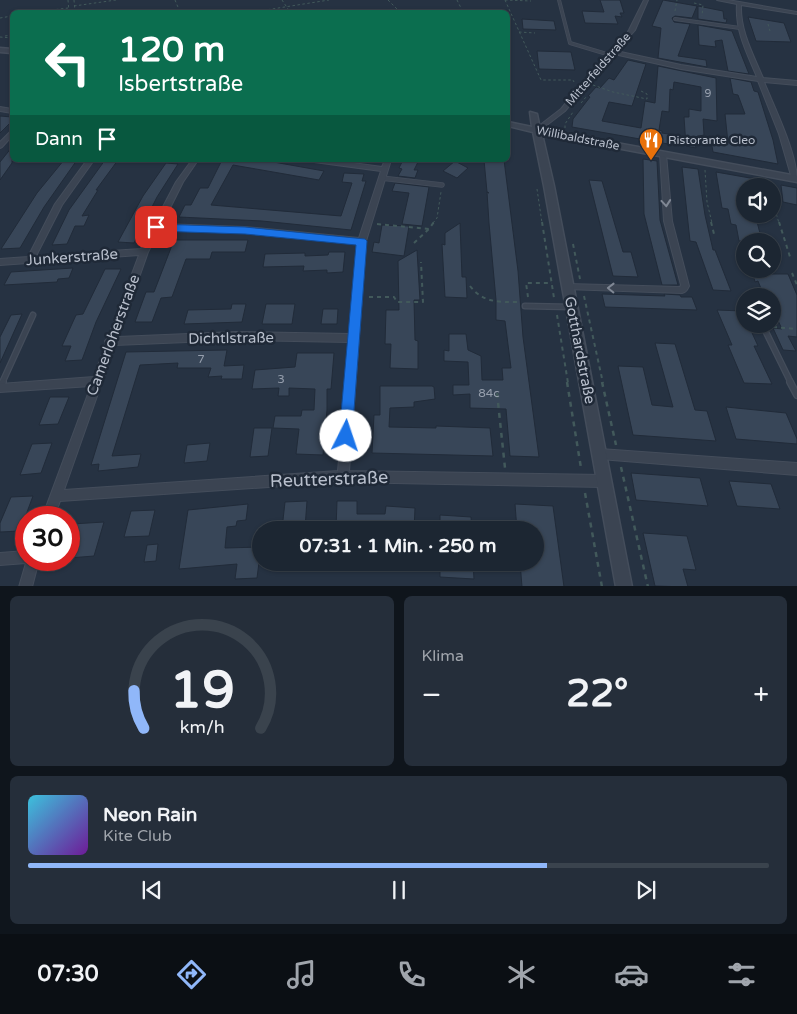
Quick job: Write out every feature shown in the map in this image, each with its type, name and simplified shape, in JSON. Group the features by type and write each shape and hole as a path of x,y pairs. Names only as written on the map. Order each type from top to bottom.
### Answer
{"street":[{"name":"Mitterfeldstraße","path":"537,130 563,110 612,54 632,30 646,0"},
{"path":"719,0 797,13"},
{"path":"739,4 738,18 740,28 782,134 796,179"},
{"path":"612,54 664,65 761,80 797,82"},
{"name":"Gotthardstraße","path":"533,114 572,307 624,586"},
{"name":"Willibaldstraße","path":"510,124 796,179"},
{"path":"0,146 10,135"},
{"path":"568,287 682,290 686,286 668,221 662,154"},
{"path":"30,261 58,204 90,162"},
{"name":"Camerloherstraße","path":"52,506 110,341 144,252 156,227 194,162"},
{"path":"330,162 384,169 362,241 343,476"},
{"path":"156,227 245,230 362,241"},
{"name":"Junkerstraße","path":"0,262 144,252"},
{"name":"Dichtlstraße","path":"110,341 235,336 353,338"},
{"path":"0,388 97,381"},
{"path":"600,454 797,469"},
{"name":"Reutterstraße","path":"56,496 343,476 603,481"},
{"path":"0,559 15,558"},
{"path":"24,586 29,571"}],"lane":[{"path":"559,0 570,43 612,54"},
{"path":"675,19 740,28"},
{"path":"384,169 442,185"},
{"path":"525,306 572,307"},
{"path":"0,388 33,315"},
{"path":"766,333 797,395"}],"path":[{"path":"52,10 68,8 68,0"},
{"path":"74,0 74,10"},
{"path":"74,6 116,0"},
{"path":"282,0 289,10"},
{"path":"267,10 329,0"},
{"path":"388,0 398,10"},
{"path":"505,0 530,1"},
{"path":"675,19 674,10 677,0"},
{"path":"694,3 703,5 701,14 703,23"},
{"path":"510,11 531,54 541,80 573,80 575,83"},
{"path":"768,24 770,31"},
{"path":"519,32 534,33"},
{"path":"586,82 613,92 646,99 647,94 641,91"},
{"path":"565,124 573,113"},
{"path":"704,161 707,202 714,234"},
{"path":"536,181 583,480 602,586"},
{"path":"414,243 429,230 437,218 442,185"},
{"path":"367,223 429,230"},
{"path":"779,223 790,260"},
{"path":"572,244 648,586"},
{"path":"357,297 394,297 397,302 423,302 421,262"},
{"path":"792,273 797,285"},
{"path":"470,286 484,300 525,302 528,299 526,283 552,283"},
{"path":"781,328 797,329"},
{"path":"497,393 506,479"}],"building":[{"path":"600,0 620,0 624,13 620,13 622,17 615,16 618,24 585,23 582,11 604,12"},
{"path":"663,0 697,6 692,18 675,16 672,18 674,22 690,24 678,56 706,60 707,67 658,58 661,28 652,26"},
{"path":"698,6 723,11 724,19 727,19 726,23 698,19"},
{"path":"748,17 784,23 791,42 756,41"},
{"path":"522,19 554,21 556,30 523,29"},
{"path":"698,25 732,31 749,74 728,71 722,40 715,41 716,47 699,45"},
{"path":"537,51 571,52 575,70 539,69"},
{"path":"628,60 646,64 632,106 609,102 602,121 641,128 645,101 655,103 658,66 716,78 717,121 703,119 704,135 694,137 696,148 686,146 684,117 689,117 689,109 701,111 701,87 674,82 673,90 670,89 669,112 662,111 659,130 662,133 674,135 674,145 572,127 573,119 590,97 588,96 596,87 600,88 609,78 614,80"},
{"path":"730,78 751,82 754,91 758,92 773,140 778,164 713,152 711,140 728,143 725,114 745,114 738,95 733,94"},
{"path":"0,116 10,117 10,123 0,133"},
{"path":"10,150 10,162 12,163 0,180 0,162"},
{"path":"643,159 657,161 660,220 678,285 662,285 644,214"},
{"path":"62,162 76,162 44,207 20,248 1,249 37,193"},
{"path":"104,162 117,162 96,190 98,190 82,216 89,215 84,226 75,226 67,244 52,245 69,210"},
{"path":"221,162 274,162 324,171 319,180 233,165 211,205 341,216 352,183 342,182 344,173 364,174 362,181 366,181 351,230 262,221 179,217 185,205 191,205 200,188 208,188"},
{"path":"402,162 418,162 414,170 418,170 415,178 398,176 402,169 399,168"},
{"path":"454,162 468,168 457,178 443,171"},
{"path":"484,162 504,162 518,271 523,337 539,457 510,456 506,409 470,408 470,394 453,395 453,385 469,385 468,362 444,361 444,350 449,351 449,334 466,334 468,350 481,356 482,380 503,380 502,368 511,368 505,321 496,320"},
{"path":"166,163 178,164 157,197 134,243 118,242 143,196"},
{"path":"682,167 698,169 713,250 715,250 731,291 713,290 696,242 690,241"},
{"path":"716,172 750,178 736,178 736,223 757,223 760,233 738,233 736,225 731,224 728,209 722,208"},
{"path":"589,180 602,181 623,252 631,252 638,277 613,276"},
{"path":"395,183 429,187 422,226 402,224 409,193 392,191"},
{"path":"781,185 797,188 797,205 783,202"},
{"path":"460,223 462,277 466,277 467,298 445,297 442,244 445,245 445,233"},
{"path":"382,225 409,226 404,256 372,252 374,242 379,243"},
{"path":"174,240 248,240 245,252 212,252 210,259 186,259 172,297 161,298 152,322 135,322 146,292 154,292"},
{"path":"417,250 420,300 414,300 415,340 418,341 418,369 390,368 391,344 385,344 386,310 399,310 398,261"},
{"path":"329,252 345,252 343,272 327,273 327,270 303,271 304,266 263,267 265,254 305,253 305,256 328,255"},
{"path":"73,268 69,278 58,279 57,282 4,285 11,272"},
{"path":"105,269 121,269 96,322 82,360 65,361 71,346 62,346 76,315 83,314"},
{"path":"781,274 788,274 797,295 797,337 788,336 796,351 783,350 775,333 781,333 782,329 781,288 761,288 758,281 755,282 754,278 781,278"},
{"path":"602,294 665,296 664,294 692,297 697,310 605,307"},
{"path":"232,304 246,304 242,322 184,324 188,310 231,309"},
{"path":"266,304 295,304 292,324 262,324"},
{"path":"323,309 338,309 337,324 321,324"},
{"path":"717,310 736,311 736,333 752,333 758,346 754,346 772,384 744,383 728,345 732,345"},
{"path":"22,314 0,363 0,337 11,315"},
{"path":"655,343 675,344 695,410 707,411 716,441 633,435 618,366 643,367 652,405 673,407"},
{"path":"227,350 224,366 244,365 242,379 221,379 222,376 208,377 211,368 177,368 178,363 140,365 112,456 141,454 138,467 98,471 99,464 91,465 126,352"},
{"path":"297,353 334,353 331,389 327,389 323,455 296,454 299,429 273,428 275,416 301,416 302,410 314,410 315,389 289,388 289,396 278,396 279,388 252,389 255,370 295,367"},
{"path":"380,386 434,387 435,399 414,402 414,407 390,408 389,427 490,428 493,456 372,453 374,415 380,415"},
{"path":"50,397 69,397 58,424 39,425"},
{"path":"726,407 786,413 797,439 797,444 736,439"},
{"path":"254,428 272,428 268,456 250,457"},
{"path":"52,443 41,473 20,475 32,444"},
{"path":"210,443 207,461 184,463 187,445"},
{"path":"631,473 700,478 708,506 636,500"},
{"path":"729,481 771,484 780,509 737,506"},
{"path":"33,496 29,506 15,506 15,531 0,532 0,523 11,497"},
{"path":"307,501 306,521 283,521 285,502"},
{"path":"337,501 357,501 357,514 385,514 386,506 415,508 414,521 336,521"},
{"path":"248,504 246,520 237,521 236,526 227,527 225,548 252,547 252,571 258,571 257,578 235,579 237,564 179,569 188,510"},
{"path":"515,504 553,506 564,586 522,586 521,571 544,571 544,521 516,521"},
{"path":"155,510 149,536 124,537 131,511"},
{"path":"440,515 471,517 471,521 440,521"},
{"path":"104,522 94,556 80,557 80,524"},
{"path":"643,533 687,536 696,570 683,569 688,586 655,586"},
{"path":"158,544 156,561 144,562 147,545"},
{"path":"440,571 474,571 474,579 440,577"}],"place":[{"name":"Ristorante Cleo","path":"651,161"}],"route":[{"path":"156,227 245,230 362,241 346,436"}]}
